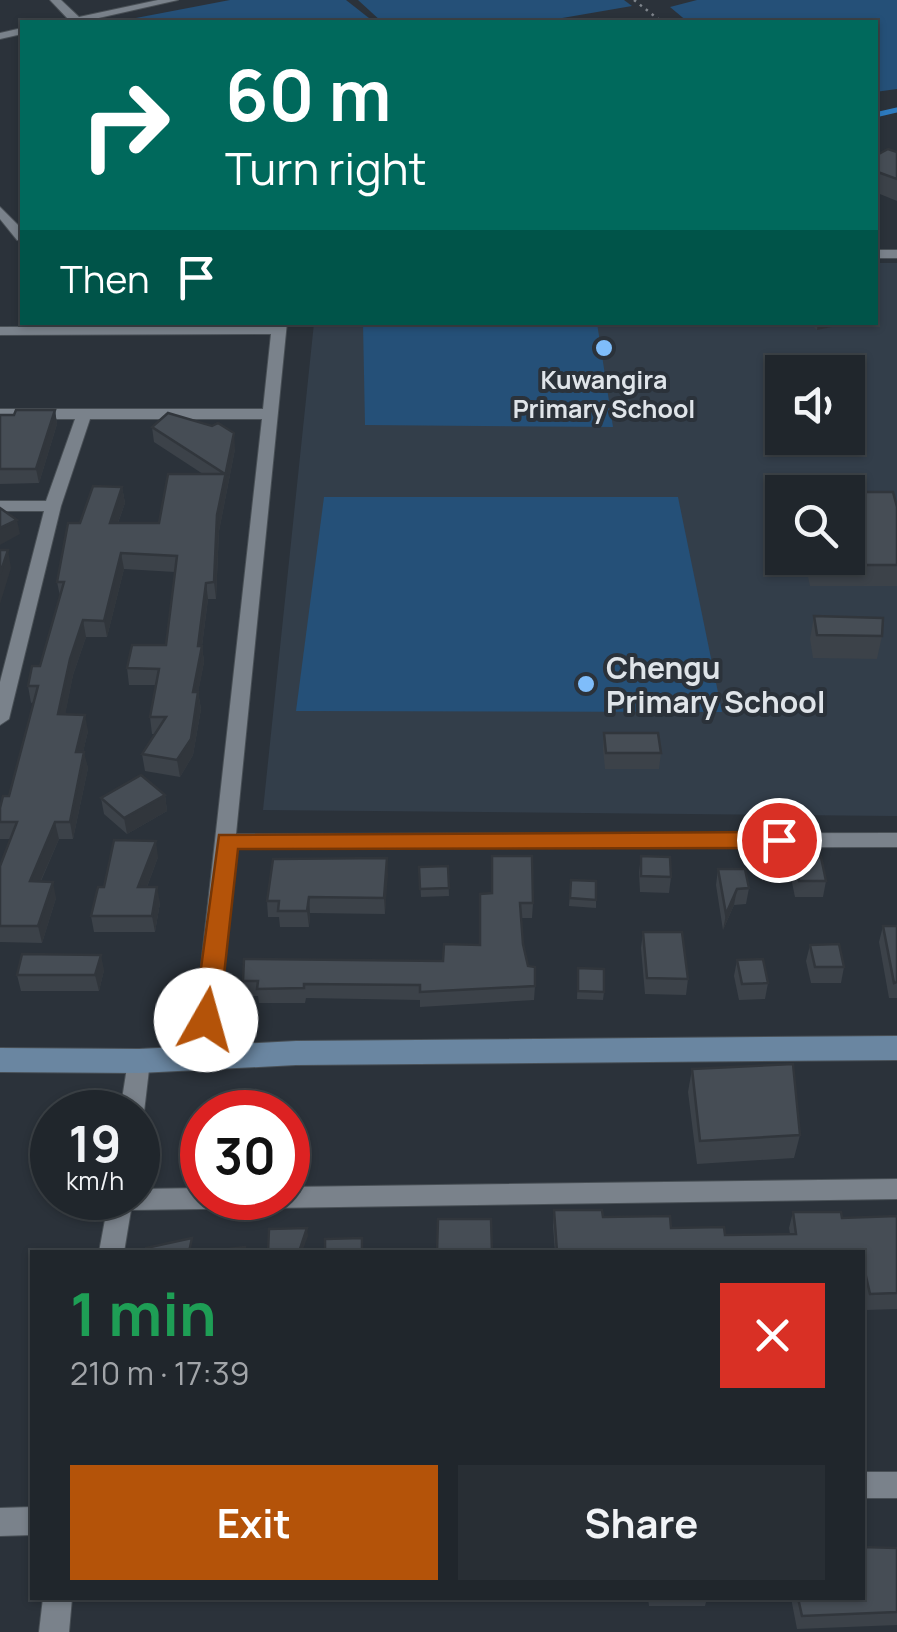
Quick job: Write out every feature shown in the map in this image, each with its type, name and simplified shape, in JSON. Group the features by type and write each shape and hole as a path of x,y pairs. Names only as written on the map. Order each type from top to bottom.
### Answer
{"street":[{"path":"55,0 70,20"},
{"path":"81,20 171,0"},
{"path":"0,212 20,235"},
{"path":"0,331 279,326 267,414 228,841 202,1056"},
{"path":"0,414 267,414"},
{"path":"0,719 53,506 84,414"},
{"path":"0,506 53,506"},
{"path":"228,841 897,840"},
{"path":"0,1060 897,1048"},
{"path":"135,1090 139,1061"},
{"path":"160,1198 897,1189"},
{"path":"112,1250 117,1220"},
{"path":"865,1485 897,1485"},
{"path":"0,1522 30,1521"},
{"path":"54,1632 58,1600"}],"path":[{"path":"634,0 659,20"}],"shaded area":[{"path":"230,0 346,0 371,20 125,20"},
{"path":"358,0 624,0 632,6 551,20 380,20"},
{"path":"697,0 897,0 897,89 878,92 878,20 686,20 670,7"},
{"name":"Chengu Primary School","path":"878,263 897,263 897,816 263,810 314,325 878,325"},
{"path":"363,325 597,325 613,427 365,425"},
{"path":"324,497 678,497 722,712 296,711"}],"building":[{"path":"888,149 897,152 897,179 878,172 878,154"},
{"path":"16,410 55,410 36,469 0,469 0,415 14,415"},
{"path":"168,413 212,426 218,423 234,433 217,515 214,582 206,583 191,739 177,760 142,754 166,717 150,717 159,669 127,668 132,645 166,645 177,556 121,553 104,621 83,620 58,714 85,715 76,752 84,752 70,822 55,822 30,881 53,882 38,926 0,926 0,866 17,822 0,822 0,808 3,796 9,796 38,686 28,686 32,666 40,666 64,582 57,582 68,523 80,523 93,486 122,487 110,523 159,523 168,474 225,474 152,427"},
{"path":"865,492 893,492 897,507 897,565 865,565"},
{"path":"0,508 17,520 0,528"},
{"path":"0,550 8,550 0,574"},
{"path":"814,616 883,618 882,636 817,635"},
{"path":"604,733 658,733 661,753 606,753"},
{"path":"141,775 165,795 124,818 101,798"},
{"path":"114,840 156,841 138,887 157,887 152,916 91,916 98,887 104,887"},
{"path":"492,856 532,856 533,903 520,903 523,944 528,966 535,967 535,986 420,992 420,985 304,984 304,988 257,989 258,981 243,981 244,959 443,961 444,944 480,945 480,894 492,893"},
{"path":"641,856 670,857 671,877 641,876"},
{"path":"793,857 821,857 826,881 799,881"},
{"path":"387,858 384,898 309,897 307,911 278,911 279,901 267,901 273,859"},
{"path":"448,866 449,888 420,889 419,867"},
{"path":"718,869 745,869 749,888 737,889 726,914"},
{"path":"571,880 596,881 596,900 570,898"},
{"path":"883,926 897,926 894,983"},
{"path":"643,932 682,932 688,979 647,978"},
{"path":"839,944 844,967 815,967 810,945"},
{"path":"22,954 101,955 95,975 17,975"},
{"path":"763,959 768,983 742,984 737,960"},
{"path":"578,968 604,969 604,992 578,991"},
{"path":"793,1064 800,1135 700,1141 692,1069"},
{"path":"554,1210 602,1210 603,1217 670,1216 671,1228 724,1227 725,1235 796,1234 793,1212 841,1212 842,1218 897,1216 897,1293 870,1294 865,1250 557,1250"},
{"path":"438,1219 491,1219 492,1250 437,1250"},
{"path":"307,1228 300,1250 268,1250 269,1229"},
{"path":"192,1238 189,1250 146,1248"},
{"path":"362,1238 362,1250 325,1250 325,1239"},
{"path":"865,1547 897,1548 897,1612 802,1616 798,1600 865,1600"}],"waterway":[{"path":"878,114 897,110"}],"place":[{"name":"Kuwangira Primary School","path":"604,348"},
{"name":"Chengu Primary School","path":"586,684"}],"route":[{"path":"206,1020 228,841 779,840"}]}
